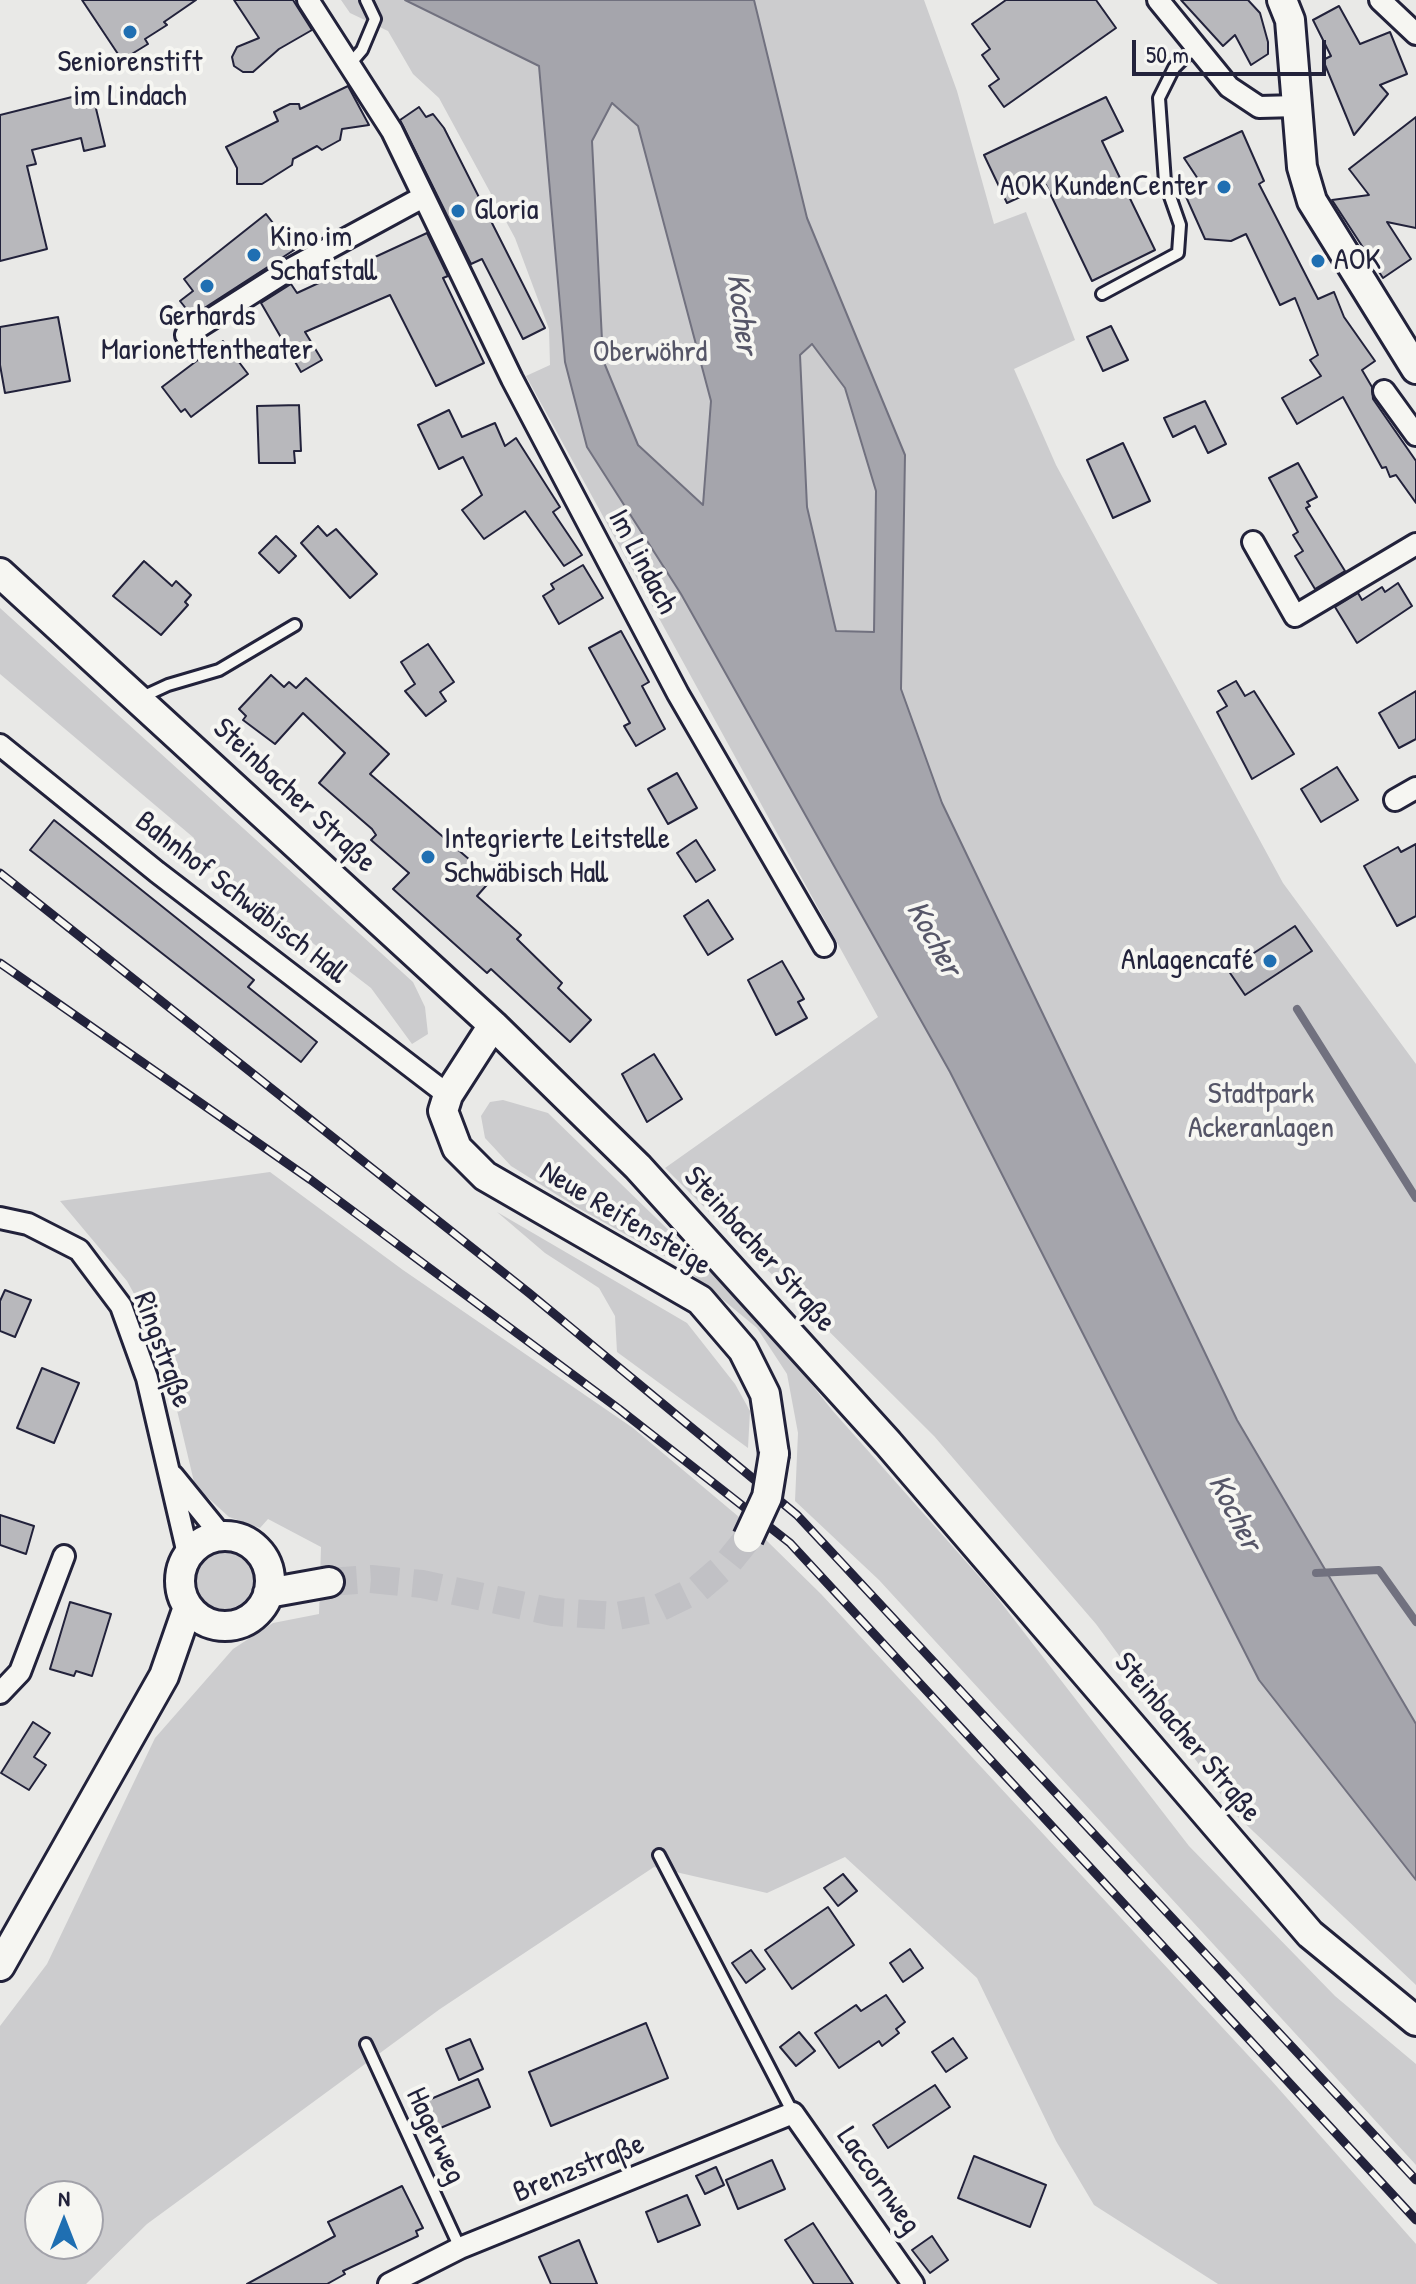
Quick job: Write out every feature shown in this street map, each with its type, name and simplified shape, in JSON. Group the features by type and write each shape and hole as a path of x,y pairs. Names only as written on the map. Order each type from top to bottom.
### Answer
{"main road":[{"path":"1282,0 1290,20 1302,167 1312,201 1416,369"},
{"name":"Steinbacher Straße","path":"0,573 140,698 439,979 493,1025 638,1167 877,1431 1310,1934 1416,2021"},
{"path":"448,1095 493,1025"},
{"name":"Neue Reifensteige","path":"448,1095 443,1111 457,1148 485,1176 700,1300 743,1350 765,1394 774,1454 767,1497 748,1538"},
{"path":"221,1535 246,1541 257,1548 269,1582 261,1608 250,1619 235,1625 207,1623 188,1607 179,1580 188,1554 197,1544 221,1535"},
{"path":"269,1582 321,1583"},
{"path":"0,1966 164,1676 188,1607"},
{"path":"164,1676 219,1626"}],"street":[{"name":"Im Lindach","path":"308,0 392,131 423,197 436,216 512,379 678,694 824,946"},
{"path":"1158,0 1229,87 1259,107 1298,106"},
{"path":"1380,0 1416,34"},
{"path":"186,335 285,272 423,197"},
{"path":"1384,391 1416,435"},
{"path":"1253,542 1295,616 1416,544"},
{"name":"Bahnhof Schwäbisch Hall","path":"0,745 157,872 448,1095"},
{"path":"1395,800 1416,788"},
{"name":"Ringstraße","path":"0,1218 28,1224 79,1250 121,1306 147,1378 188,1554"},
{"name":"Ringstraße","path":"168,1470 221,1535"},
{"path":"0,1693 20,1672 64,1556"},
{"name":"Brenzstraße","path":"389,2284 460,2248 793,2113"},
{"name":"Laccornweg","path":"793,2113 913,2284"}],"lane":[{"path":"350,64 362,50 375,19 366,0"},
{"path":"1102,294 1178,253 1180,225 1165,182 1159,98 1174,68 1195,47"},
{"path":"140,698 168,685 219,670 295,625"},
{"path":"659,1855 793,2113"},
{"name":"Hagerweg","path":"366,2044 460,2248"}],"green space":[{"path":"341,0 405,0 539,66 565,362 587,447 681,594 950,1072 1259,1680 1416,1880 1416,1985 1236,1815 1096,1624 934,1436 665,1168 878,1017 526,376 550,365 549,329 515,238 439,98 413,74 388,31 350,13"},
{"name":"Stadtpark Ackeranlagen","path":"754,0 924,0 957,91 994,224 1026,212 1075,340 1014,369 1056,465 1283,883 1416,1064 1416,1724 1237,1421 942,803 901,689 905,455 807,218"},
{"name":"Oberwöhrd","path":"612,102 638,126 711,401 703,505 638,445 603,360 592,141"},
{"path":"813,344 845,388 876,491 875,632 836,631 807,507 800,355"},
{"path":"0,608 413,982 425,1007 428,1034 412,1044 371,988 188,847 194,838 0,674"},
{"path":"503,1100 548,1113 759,1318 832,1410 992,1591 1189,1846 1335,1996 1416,2064 1416,2165 879,1580 795,1501 798,1433 787,1374 757,1328 681,1265 578,1208 511,1166 485,1138 481,1116 490,1102"},
{"path":"270,1172 403,1270 633,1428 764,1538 821,1594 1271,2080 1416,2244 1416,2284 1218,2284 1094,2205 1056,2141 977,1978 845,1857 767,1893 654,1867 440,2009 147,2224 86,2284 0,2284 0,2026 47,1964 155,1738 233,1649 273,1623 319,1614 321,1547 268,1519 260,1528 229,1517 195,1486 161,1343 127,1281 60,1201"},
{"path":"497,1212 687,1323 735,1384 750,1411 748,1448 617,1352 615,1316 599,1288 545,1253"},
{"path":"224,1549 236,1551 245,1558 252,1567 252,1591 245,1600 236,1607 224,1609 212,1607 203,1600 196,1591 194,1579 196,1567 203,1558 212,1551"}],"water":[{"name":"Kocher","path":"405,0 754,0 807,218 905,455 901,689 942,803 1237,1420 1416,1724 1416,1880 1259,1680 950,1072 681,594 587,447 565,362 539,66","holes":["612,103 638,126 711,401 703,505 638,445 603,360 592,141","812,344 845,388 876,491 874,632 836,631 807,507 800,355"]}],"building":[{"name":"Seniorenstift im Lindach","path":"82,0 196,0 145,39 148,44 122,60"},
{"name":"Seniorenstift im Lindach","path":"234,0 293,0 312,30 279,49 253,72 243,72 234,66 232,57 237,47 259,38"},
{"path":"1006,0 1096,0 1116,28 1004,107 989,86 999,79 982,55 990,49 972,24"},
{"path":"1181,0 1248,0 1260,13 1268,54 1251,65 1235,35 1223,46"},
{"path":"1339,6 1360,44 1390,32 1407,74 1380,85 1388,94 1354,135 1323,60 1331,56 1313,20"},
{"path":"348,86 369,125 342,129 340,140 322,150 317,146 293,159 292,165 262,184 237,184 237,168 226,147 278,121 274,112 290,104 299,104 300,109"},
{"path":"92,92 105,146 84,151 81,138 32,150 36,164 27,166 47,249 0,261 0,115"},
{"path":"1106,97 1123,131 1102,141 1155,250 1092,281 1046,185 1007,203 984,155"},
{"path":"419,107 426,117 433,114 444,128 545,328 523,339 482,259 471,264 400,120"},
{"path":"1416,117 1416,228 1387,222 1411,259 1383,278 1332,200 1369,195 1349,169"},
{"path":"1242,131 1264,181 1259,184 1318,299 1334,292 1344,317 1375,361 1362,370 1372,387 1373,399 1416,461 1416,503 1396,475 1390,477 1386,467 1382,468 1343,397 1297,424 1282,398 1321,376 1310,360 1318,355 1295,298 1280,305 1246,234 1231,241 1205,239 1183,190 1200,182 1184,158"},
{"path":"266,214 294,250 192,316 180,301 193,291 184,279"},
{"path":"427,233 448,276 443,278 484,363 436,386 390,295 305,332 322,360 301,372 261,303 291,284 297,293"},
{"path":"58,317 70,381 5,393 0,365 0,327"},
{"path":"1111,326 1128,360 1103,371 1087,337"},
{"path":"223,341 248,374 191,417 185,409 181,412 162,387"},
{"path":"1205,401 1226,444 1208,453 1195,426 1173,437 1164,418"},
{"path":"299,405 301,451 294,451 295,463 259,463 257,406"},
{"path":"449,410 462,437 495,423 505,446 516,438 560,507 553,512 582,555 564,566 525,511 484,539 462,510 482,495 463,457 439,469 418,425"},
{"path":"1123,443 1150,501 1113,518 1087,460"},
{"path":"1298,463 1317,497 1307,502 1310,506 1306,508 1345,571 1315,589 1295,556 1303,551 1293,535 1298,532 1269,478"},
{"path":"318,526 327,536 336,529 377,574 350,598 301,543"},
{"path":"276,536 296,556 279,573 259,553"},
{"path":"144,561 172,586 176,581 191,595 185,602 188,605 161,635 113,596"},
{"path":"583,565 603,598 559,624 543,596 554,589 551,584"},
{"path":"1398,583 1412,606 1357,643 1335,607 1358,593 1362,600 1382,587 1385,592"},
{"path":"621,631 649,682 642,686 665,729 636,746 624,726 630,723 589,648"},
{"path":"428,644 454,682 440,692 446,701 426,716 405,691 415,684 401,662"},
{"path":"271,675 284,687 289,682 296,688 306,678 389,754 370,774 492,879 477,896 521,935 517,939 562,983 558,988 591,1020 570,1042 491,969 487,973 393,889 409,873 371,840 376,835 372,829 319,783 345,753 303,713 275,744 243,720 246,716 239,709"},
{"path":"1236,681 1245,696 1254,691 1294,754 1252,779 1217,712 1227,706 1218,691"},
{"path":"1416,691 1416,739 1399,748 1379,713"},
{"path":"1337,767 1358,800 1321,822 1301,789"},
{"path":"677,773 697,808 668,824 648,789"},
{"path":"54,820 254,980 248,987 317,1042 301,1062 30,850"},
{"path":"696,840 715,870 696,882 677,853"},
{"path":"1416,844 1416,916 1397,926 1364,866 1398,847 1401,852"},
{"path":"708,900 733,939 708,955 684,916"},
{"path":"1295,926 1312,951 1245,995 1228,970"},
{"path":"782,961 804,999 798,1002 807,1018 776,1035 748,980"},
{"path":"654,1054 682,1099 647,1122 622,1074"},
{"path":"5,1290 31,1300 15,1337 0,1331 0,1301"},
{"path":"42,1368 79,1383 54,1443 17,1428"},
{"path":"0,1515 34,1526 26,1554 0,1545"},
{"path":"70,1602 111,1614 92,1676 76,1671 74,1676 50,1669"},
{"path":"33,1722 50,1733 34,1757 46,1765 29,1790 1,1773"},
{"path":"843,1874 857,1891 838,1906 824,1888"},
{"path":"828,1907 854,1945 792,1989 765,1950"},
{"path":"910,1949 923,1968 903,1982 890,1963"},
{"path":"751,1950 765,1969 746,1983 732,1963"},
{"path":"886,1995 905,2022 896,2029 899,2033 882,2046 879,2041 839,2068 815,2033 856,2005 861,2011"},
{"path":"646,2023 668,2078 551,2126 529,2072"},
{"path":"799,2032 815,2051 796,2066 780,2047"},
{"path":"953,2038 967,2058 946,2072 932,2052"},
{"path":"470,2039 483,2069 459,2080 446,2049"},
{"path":"478,2079 490,2107 438,2129 426,2101"},
{"path":"935,2085 950,2107 888,2148 873,2125"},
{"path":"974,2156 1046,2185 1030,2227 958,2198"},
{"path":"772,2160 785,2189 738,2209 726,2180"},
{"path":"716,2167 724,2185 705,2194 696,2176"},
{"path":"402,2186 423,2228 416,2231 418,2236 343,2271 345,2274 327,2284 247,2284 335,2236 328,2222"},
{"path":"687,2195 700,2225 658,2242 646,2212"},
{"path":"813,2223 853,2284 814,2284 785,2240"},
{"path":"932,2236 948,2260 930,2273 912,2250"},
{"path":"579,2240 597,2284 551,2284 539,2257"}],"waterway":[{"path":"1297,1009 1416,1198"},
{"path":"1316,1573 1379,1570 1416,1622"}],"tunnel":[{"path":"329,1582 371,1579 422,1584 553,1612 617,1616 659,1608 698,1589 727,1564 748,1538"}],"railway":[{"path":"0,873 529,1293 797,1515 1416,2180"},
{"path":"0,963 311,1180 619,1409 790,1543 1416,2220"}],"place":[{"name":"Seniorenstift im Lindach","path":"130,32"},
{"name":"AOK KundenCenter","path":"1224,187"},
{"name":"Gloria","path":"458,211"},
{"name":"Kino im Schafstall","path":"254,255"},
{"name":"AOK","path":"1318,261"},
{"name":"Gerhards Marionettentheater","path":"207,286"},
{"name":"Integrierte Leitstelle Schwäbisch Hall","path":"428,857"},
{"name":"Anlagencafé","path":"1270,961"}]}
